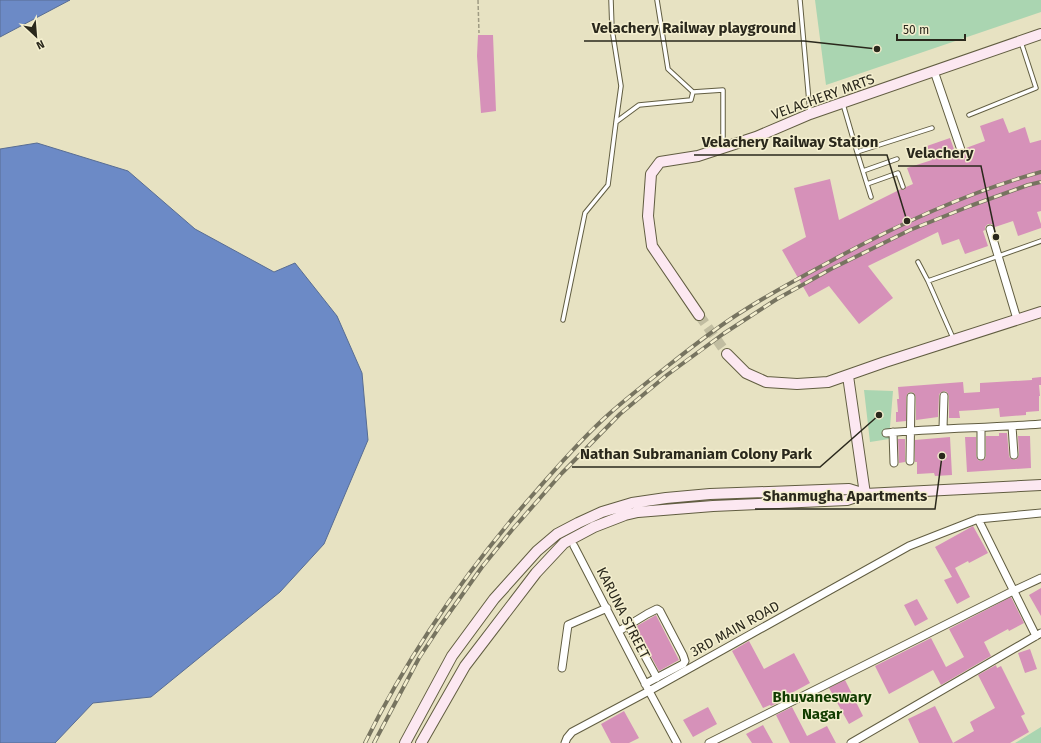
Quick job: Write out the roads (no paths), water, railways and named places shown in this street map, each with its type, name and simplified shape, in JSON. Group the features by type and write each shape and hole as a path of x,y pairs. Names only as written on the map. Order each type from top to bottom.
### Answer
{"street":[{"name":"VELACHERY MRTS","path":"699,315 652,246 648,216 651,174 660,162 698,156 756,137 810,114 1041,34"},
{"path":"934,71 961,150"},
{"path":"990,229 1017,319"},
{"path":"727,354 746,373 766,382 797,384 828,382 1041,312"},
{"path":"848,376 865,494"},
{"path":"943,428 944,396"},
{"path":"910,461 911,397"},
{"path":"894,464 890,433 943,428 981,428 1041,424"},
{"path":"1012,426 1014,455"},
{"path":"981,428 981,456"},
{"path":"421,743 465,666 536,573 564,543 594,527 625,515 638,512 713,506 848,500 865,494 1041,485"},
{"path":"405,743 452,656 494,600 537,551 557,534 602,512 632,503 666,498 726,493 849,489 865,494"},
{"name":"3RD MAIN ROAD","path":"565,743 572,732 649,691 909,546 978,519 1041,513"},
{"path":"851,743 1039,634 1013,591 978,519"},
{"name":"KARUNA STREET","path":"574,546 677,743"},
{"path":"708,743 1041,578"},
{"path":"562,668 568,625 607,608"},
{"path":"618,632 647,614 657,610 660,611 683,655 685,661 684,664 645,684"},
{"path":"628,625 657,678"},
{"path":"627,648 638,642"},
{"path":"639,672 650,665"}],"lane":[{"path":"563,320 585,213 608,185 621,86 612,29 611,0"},
{"path":"657,0 668,69 693,92 723,90 723,148"},
{"path":"800,0 810,114"},
{"path":"969,114 1036,88 1021,41"},
{"path":"616,122 639,105 691,100 693,92"},
{"path":"843,103 871,197"},
{"path":"857,152 932,128"},
{"path":"863,171 897,159"},
{"path":"867,184 898,173 903,187"},
{"path":"928,281 1041,241"},
{"path":"918,262 954,340"}],"water":[{"path":"0,0 70,0 0,37"},
{"path":"37,143 128,171 195,229 274,272 295,263 337,316 362,373 368,440 324,544 280,592 151,697 93,703 55,743 0,743 0,149"}],"tunnel":[{"path":"699,315 727,354"}],"railway":[{"path":"365,743 401,675 421,643 442,611 488,549 512,519 572,451 590,432 624,401 705,337 775,291 881,235 933,210 987,189 1041,172"},
{"path":"374,743 419,658 482,567 562,473 620,414 667,375 723,334 777,299 831,269 910,230 970,206 1028,185 1041,182"}],"place":[{"name":"Velachery Railway playground","path":"877,49"},
{"name":"Velachery Railway Station","path":"907,221"},
{"name":"Velachery","path":"996,237"},
{"name":"Nathan Subramaniam Colony Park","path":"879,415"},
{"name":"Shanmugha Apartments","path":"942,456"}],"district":[{"name":"Bhuvaneswary Nagar","path":"822,706"}]}
